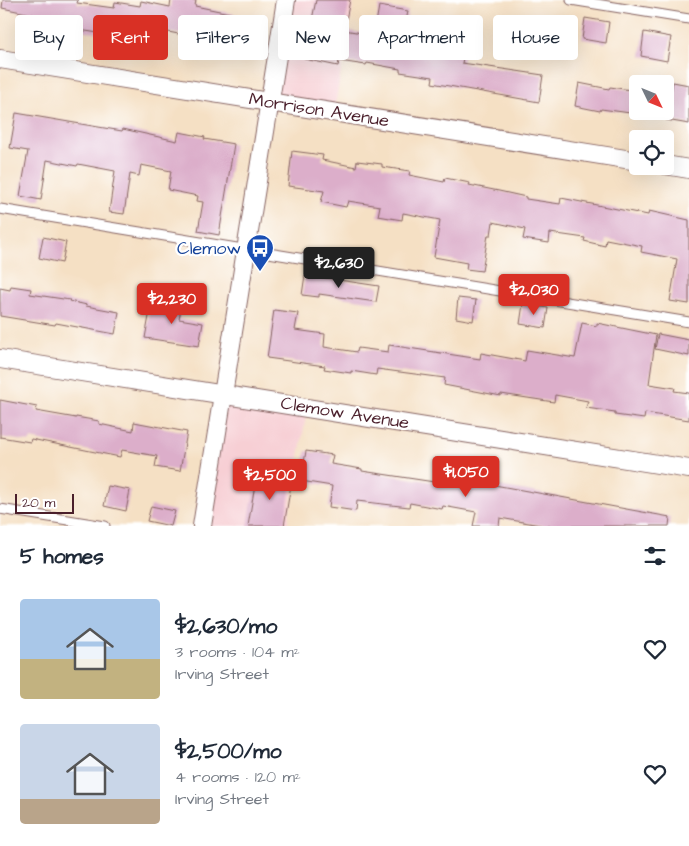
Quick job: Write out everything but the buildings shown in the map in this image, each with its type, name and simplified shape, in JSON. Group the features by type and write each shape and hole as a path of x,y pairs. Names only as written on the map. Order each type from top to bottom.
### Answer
{"street":[{"path":"202,526 286,0"},
{"name":"Morrison Avenue","path":"0,59 629,160"},
{"path":"674,167 689,169"},
{"name":"Clemow Avenue","path":"0,359 689,469"}],"lane":[{"path":"571,0 689,19"},
{"path":"0,209 689,322"},
{"path":"0,509 105,526"}],"shaded area":[{"path":"287,0 354,0 349,28 349,15 285,15"},
{"path":"278,60 343,60 334,111 272,101"},
{"path":"221,396 307,410 287,526 201,526"}],"place":[{"name":"Clemow","path":"260,272"}]}
